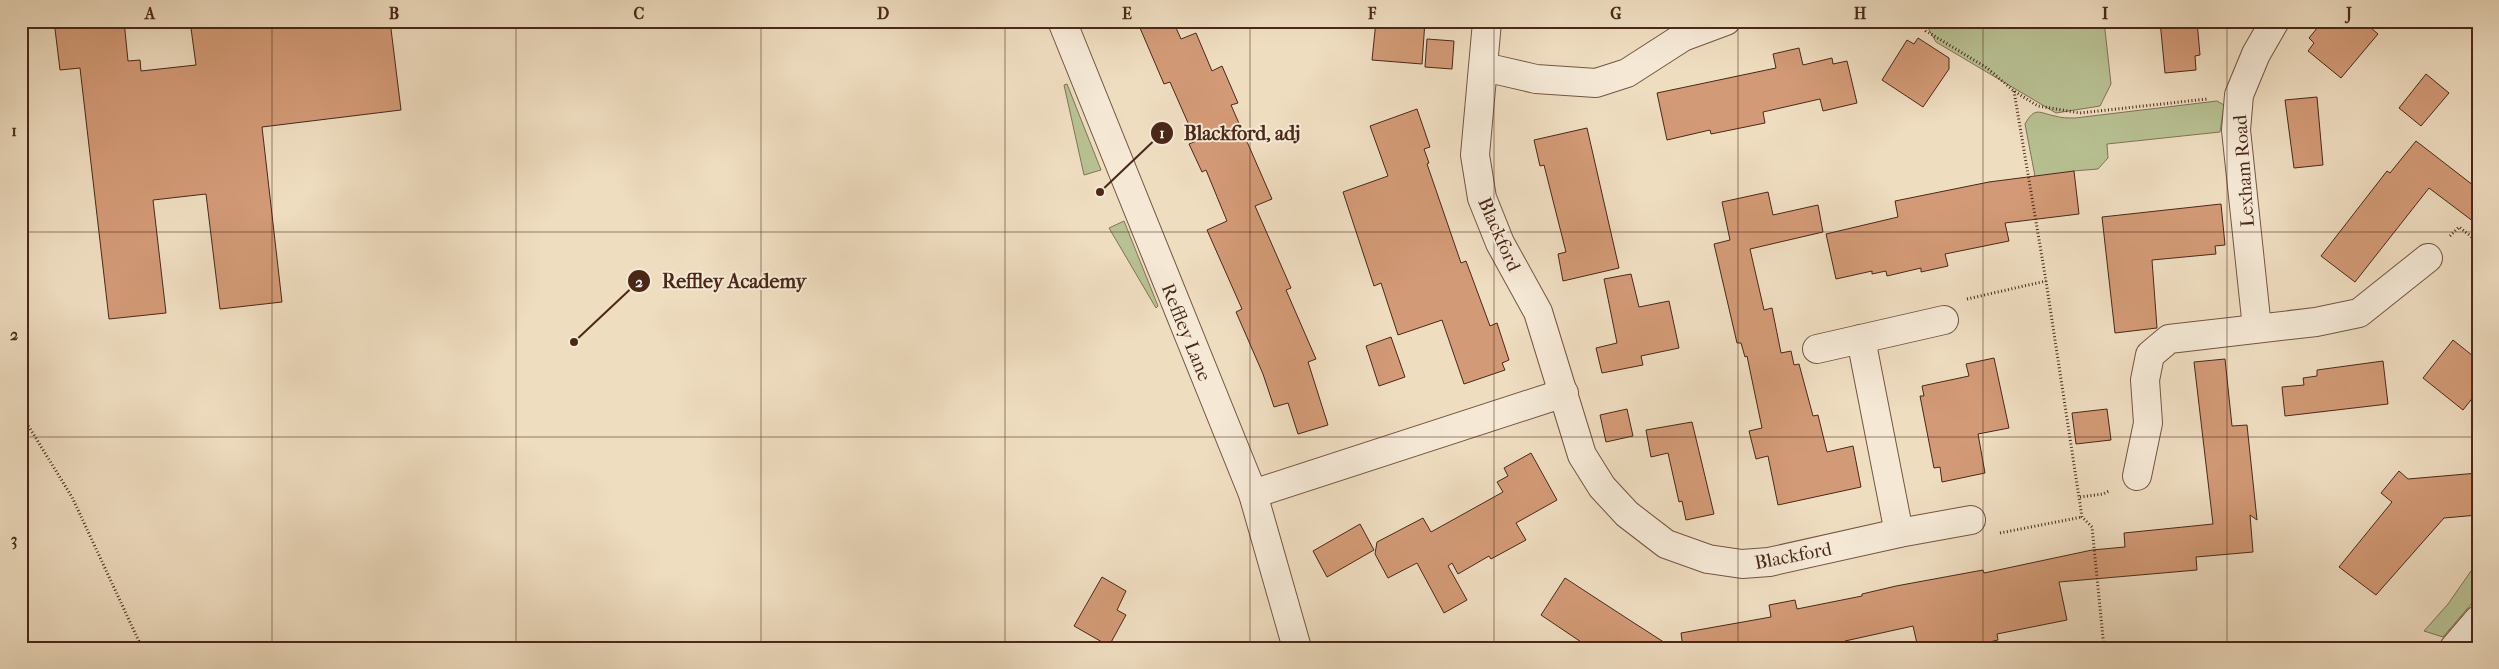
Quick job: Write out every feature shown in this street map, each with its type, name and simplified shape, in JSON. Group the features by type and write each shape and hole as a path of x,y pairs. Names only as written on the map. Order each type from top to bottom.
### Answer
{"street":[{"name":"Reffley Lane","path":"1062,21 1253,494 1297,648"},
{"path":"1484,67 1536,79 1596,83 1627,73 1683,37 1726,21"},
{"name":"Lexham Road","path":"2257,328 2236,130 2239,96 2256,54 2275,21"},
{"name":"Blackford","path":"1487,22 1475,155 1482,198 1500,243 1538,312 1582,455 1602,487 1627,514 1666,544 1708,559 1742,564 1769,562 1899,533 1971,520"},
{"path":"2137,476 2148,423 2145,380 2150,355 2169,339 2316,322 2359,314 2428,258"},
{"path":"1817,349 1944,320"},
{"path":"1861,339 1899,533"},
{"path":"1253,494 1564,393"},
{"path":"2454,648 2476,627"}],"path":[{"path":"1921,21 1926,32 1987,68 2014,91 2038,106 2080,113 2239,96"},
{"path":"2014,91 2046,281 2082,517 2092,527 2104,648"},
{"path":"1944,320 1949,304 2046,281"},
{"path":"21,414 72,497 142,648"},
{"path":"1971,520 1981,536 2082,517"}],"green space":[{"path":"1924,21 2104,21 2111,84 2100,106 2056,113 1936,42"},
{"path":"1067,84 1101,170 1084,175 1064,85"},
{"path":"2217,101 2224,105 2220,132 2107,144 2108,158 2098,169 2073,171 2043,218 2025,124 2032,115 2041,112 2060,117 2075,118"},
{"path":"1124,221 1158,306 1156,308 1109,228"},
{"path":"2471,571 2478,586 2478,596 2443,637 2424,631 2448,604"}],"building":[{"path":"54,21 124,21 128,61 140,60 141,71 196,65 190,21 390,21 401,110 262,127 282,302 220,309 206,194 153,200 166,313 109,319 80,68 60,70"},
{"path":"1137,21 1173,21 1181,39 1196,33 1212,71 1222,66 1238,103 1231,105 1272,199 1255,206 1291,288 1286,290 1316,359 1308,362 1328,425 1298,434 1288,403 1274,407 1263,374 1236,312 1242,309 1207,230 1227,221 1206,170 1202,172 1189,144 1196,141 1170,82 1164,84"},
{"path":"1376,21 1425,21 1422,64 1372,60"},
{"path":"2160,21 2197,21 2200,55 2195,56 2196,70 2165,73"},
{"path":"2323,21 2363,21 2378,34 2341,78 2308,51 2314,43 2309,38"},
{"path":"1918,38 1949,58 1949,69 1923,107 1882,80 1907,40 1914,44"},
{"path":"1427,39 1454,41 1452,69 1425,67"},
{"path":"1799,48 1803,65 1832,58 1833,64 1847,61 1857,103 1823,111 1820,99 1763,112 1765,123 1711,134 1710,130 1667,140 1657,93 1776,68 1773,54"},
{"path":"2426,74 2449,93 2421,126 2399,108"},
{"path":"2317,97 2323,165 2294,168 2285,100"},
{"path":"1417,109 1430,147 1424,149 1429,163 1427,164 1461,263 1466,261 1490,326 1497,323 1509,360 1502,363 1505,370 1464,384 1442,320 1398,335 1381,283 1374,286 1343,192 1388,176 1370,126"},
{"path":"1587,128 1619,268 1563,281 1558,254 1566,252 1544,165 1540,166 1534,140"},
{"path":"2416,141 2478,189 2478,225 2429,188 2355,282 2321,256 2387,171 2390,173"},
{"path":"2074,171 2079,214 2005,223 2009,241 1945,254 1948,266 1921,272 1921,268 1887,276 1886,271 1872,274 1872,271 1836,279 1826,234 1898,217 1895,201 1989,182"},
{"path":"1768,192 1773,215 1818,205 1823,232 1750,249 1764,310 1772,308 1781,353 1791,351 1794,365 1799,364 1813,416 1818,415 1827,452 1853,446 1861,487 1778,505 1768,456 1756,459 1749,431 1762,428 1747,356 1745,357 1741,343 1737,343 1714,244 1730,240 1722,202"},
{"path":"2221,204 2225,245 2215,246 2216,254 2152,260 2157,328 2115,333 2102,217"},
{"path":"1631,274 1639,307 1669,301 1679,348 1641,356 1643,365 1602,373 1596,348 1617,343 1604,279"},
{"path":"1391,337 1405,377 1379,386 1366,346"},
{"path":"2453,340 2478,360 2478,391 2463,410 2423,378"},
{"path":"1994,358 2009,428 1978,434 1985,473 1942,482 1940,467 1934,468 1920,396 1924,396 1922,386 1969,376 1966,364"},
{"path":"2225,359 2232,426 2247,425 2257,520 2250,515 2253,552 2196,557 2197,570 2059,582 2067,620 1997,634 1998,640 1964,648 1918,648 1913,626 1845,641 1847,648 1683,648 1681,633 1771,617 1769,605 1795,600 1797,609 1862,596 1862,594 1896,586 1983,570 1984,573 2092,550 2125,547 2124,533 2213,524 2194,362"},
{"path":"2383,361 2388,404 2285,416 2282,387 2304,385 2303,378 2317,376 2317,370"},
{"path":"1627,409 1633,436 1606,442 1600,415"},
{"path":"2107,409 2111,440 2076,444 2072,413"},
{"path":"1692,422 1714,514 1686,520 1682,501 1679,502 1668,453 1651,457 1646,430"},
{"path":"1531,453 1557,500 1516,523 1526,540 1491,559 1489,556 1458,574 1452,563 1448,566 1467,600 1444,613 1417,563 1388,578 1375,554 1377,542 1423,518 1431,532 1503,492 1497,482 1508,476 1504,468"},
{"path":"2399,471 2408,479 2478,473 2478,515 2444,518 2376,595 2339,567 2392,502 2381,493"},
{"path":"1360,524 1374,550 1327,577 1313,551"},
{"path":"1102,577 1126,591 1117,610 1126,615 1109,646 1074,626"},
{"path":"1565,578 1673,648 1590,648 1541,615"}],"place":[{"name":"Blackford, adj","path":"1100,192"},
{"name":"Reffley Academy","path":"574,342"}]}
